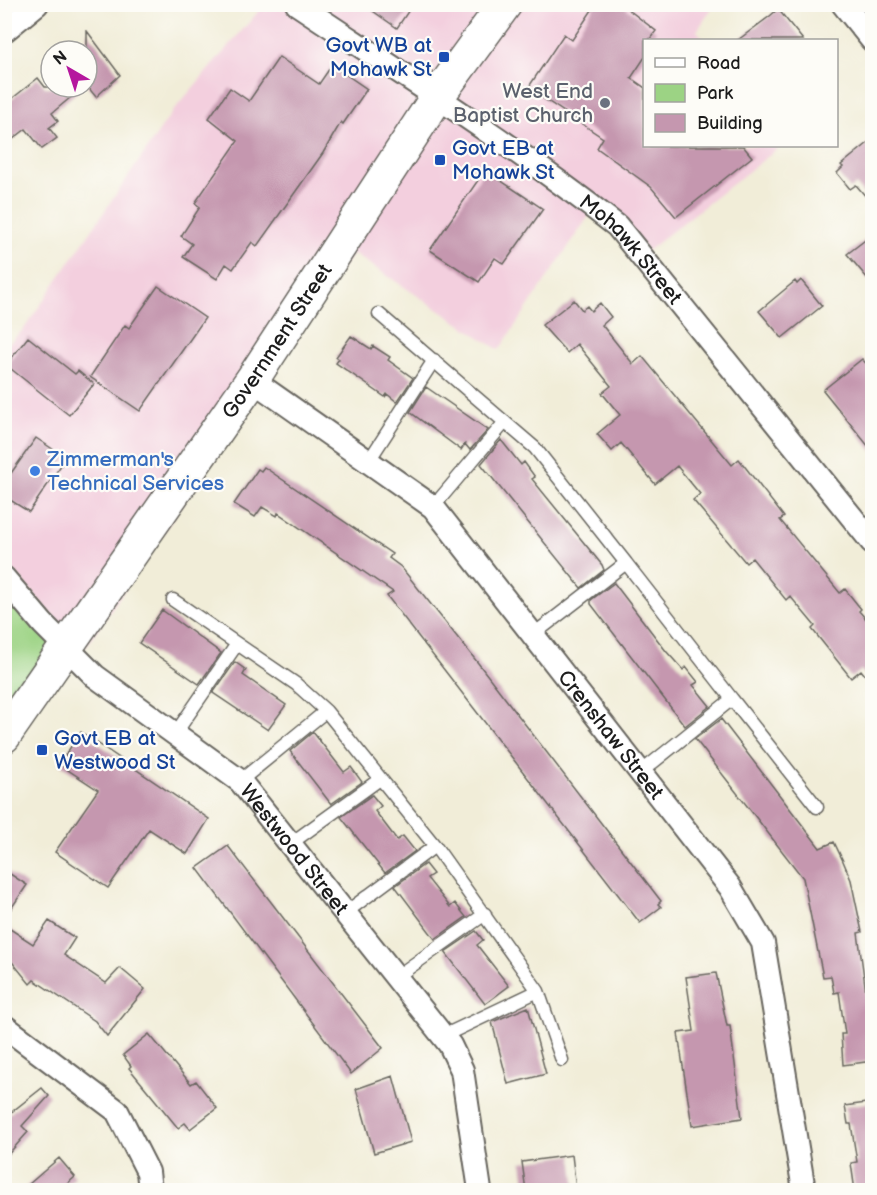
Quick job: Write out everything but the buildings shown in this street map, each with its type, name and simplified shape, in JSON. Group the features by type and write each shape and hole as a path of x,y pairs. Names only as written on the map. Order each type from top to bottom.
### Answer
{"main road":[{"name":"Government Street","path":"4,736 252,380 437,97 505,4"}],"street":[{"path":"4,31 37,4"},
{"name":"Mohawk Street","path":"297,4 437,97 578,195 617,226 873,542"},
{"path":"843,4 873,40"},
{"name":"Crenshaw Street","path":"252,380 434,507 730,887 763,943 804,1191"},
{"name":"Westwood Street","path":"4,578 66,648 98,678 240,782 443,1036 462,1070 480,1191"},
{"path":"4,1026 74,1076 117,1111 148,1172 150,1191"}],"lane":[{"path":"379,314 535,448 818,807"},
{"path":"369,462 434,360"},
{"path":"434,507 505,422"},
{"path":"534,634 626,563"},
{"path":"173,600 296,684 326,711 435,846 538,991 562,1060"},
{"path":"175,734 237,644"},
{"path":"641,772 732,699"},
{"path":"240,782 326,711"},
{"path":"290,844 381,779"},
{"path":"345,914 435,846"},
{"path":"396,977 485,914"},
{"path":"443,1036 538,991"}],"shaded area":[{"path":"264,5 714,5 697,31 704,39 643,39 643,147 780,147 647,251 601,198 499,350 353,253 83,651 5,561 5,347 24,329 173,111"}],"green space":[{"path":"5,578 66,648 5,736"}],"place":[{"name":"Govt WB at Mohawk St","path":"444,57"},
{"name":"West End Baptist Church","path":"605,103"},
{"name":"Govt EB at Mohawk St","path":"440,160"},
{"name":"Zimmerman's Technical Services","path":"35,471"},
{"name":"Govt EB at Westwood St","path":"42,750"}]}
